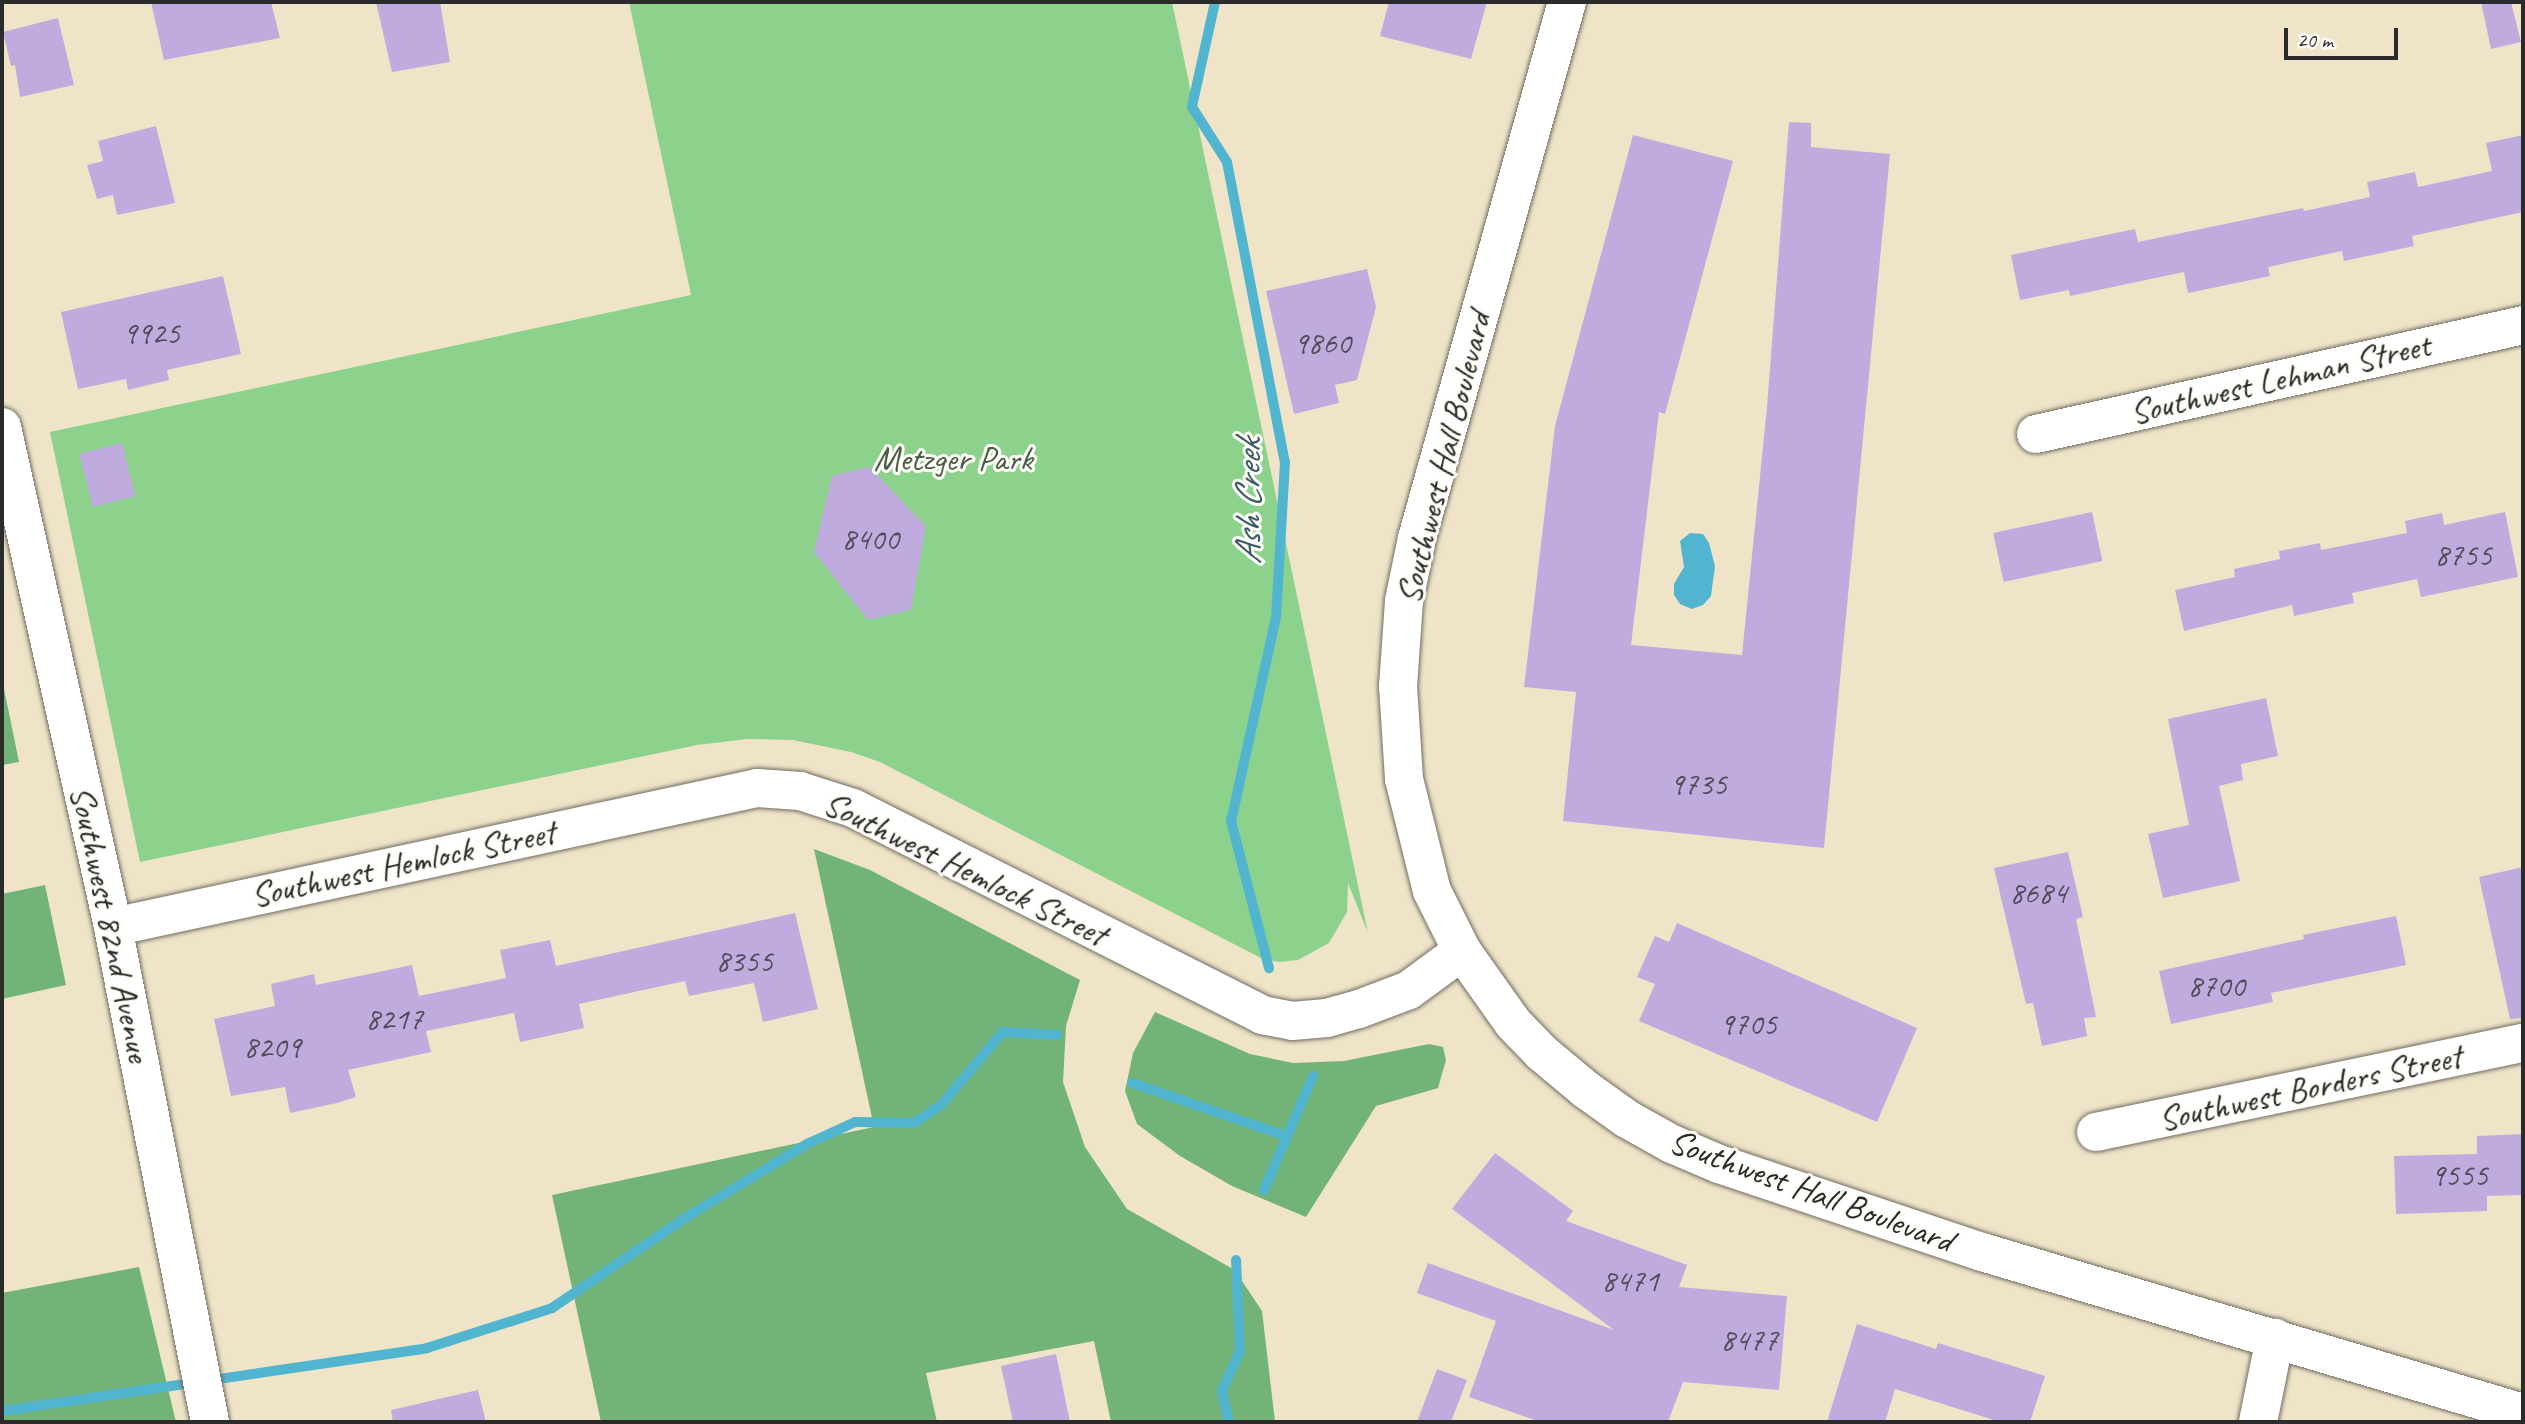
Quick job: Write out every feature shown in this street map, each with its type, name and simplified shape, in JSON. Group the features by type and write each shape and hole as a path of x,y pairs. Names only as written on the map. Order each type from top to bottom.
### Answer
{"street":[{"name":"Southwest Hall Boulevard","path":"1567,2 1417,538 1404,601 1398,686 1404,779 1432,891 1462,951 1513,1023 1542,1053 1627,1119 1672,1144 1720,1164 1982,1252 2523,1413"},
{"name":"Southwest Lehman Street","path":"2036,434 2523,325"},
{"name":"Southwest 82nd Avenue","path":"2,427 113,928 210,1422"},
{"name":"Southwest Hemlock Street","path":"113,928 757,788 800,791 853,808 1262,1015 1292,1021 1327,1018 1359,1009 1409,990 1462,951"},
{"name":"Southwest Borders Street","path":"2096,1132 2523,1043"},
{"path":"2258,1422 2275,1338"}],"green space":[{"name":"Metzger Park","path":"629,2 1172,2 1368,933 1348,883 1347,912 1329,943 1298,960 1279,962 1261,958 880,762 851,752 793,740 747,739 697,745 140,862 50,432 691,295"},
{"path":"2,679 19,762 2,765"},
{"path":"814,849 870,870 1080,980 1066,1026 1063,1082 1085,1147 1127,1209 1233,1269 1240,1278 1262,1311 1275,1422 1111,1422 1094,1341 926,1373 937,1422 601,1422 552,1195 874,1127"},
{"path":"45,885 66,985 2,999 2,894"},
{"path":"1155,1012 1250,1054 1293,1063 1344,1061 1429,1044 1443,1047 1446,1060 1438,1088 1376,1106 1306,1217 1232,1186 1180,1156 1137,1124 1125,1091 1133,1053"},
{"path":"139,1267 176,1422 2,1422 2,1293"}],"water":[{"path":"1690,533 1703,534 1709,543 1715,566 1711,596 1703,605 1692,609 1680,604 1674,595 1674,584 1684,567 1680,541"}],"building":[{"path":"151,2 271,2 280,38 164,60"},
{"path":"376,2 440,2 450,62 392,72"},
{"path":"1389,2 1487,2 1471,59 1380,36"},
{"path":"2481,2 2511,2 2521,42 2491,49"},
{"path":"58,18 74,85 20,97 15,65 11,66 3,32"},
{"path":"1789,122 1811,123 1811,147 1890,154 1824,848 1563,821 1576,692 1524,687 1555,426 1633,135 1733,161 1665,414 1659,412 1631,645 1742,655 1767,407"},
{"path":"156,126 175,203 117,215 113,195 97,199 87,165 103,161 98,141"},
{"path":"2523,135 2523,212 2412,236 2414,246 2344,261 2342,251 2268,267 2270,276 2188,293 2184,272 2070,296 2069,290 2020,300 2011,255 2135,229 2138,242 2303,208 2304,211 2370,197 2367,182 2415,172 2418,187 2492,171 2486,143"},
{"path":"1367,269 1376,307 1357,380 1335,385 1339,403 1294,414 1266,291"},
{"path":"223,276 241,354 167,370 169,380 128,390 126,379 78,389 61,312"},
{"path":"122,443 135,496 93,507 79,454"},
{"path":"869,467 926,526 911,610 868,620 814,552 832,476"},
{"path":"2092,512 2102,561 2004,582 1993,533"},
{"path":"2505,512 2518,577 2421,597 2417,579 2352,593 2354,603 2294,616 2292,605 2184,631 2175,590 2235,577 2234,569 2280,559 2279,551 2320,543 2321,550 2407,533 2405,521 2442,513 2444,525"},
{"path":"2266,698 2278,756 2241,764 2243,780 2219,786 2240,881 2163,898 2148,834 2189,825 2168,719"},
{"path":"2068,852 2083,917 2076,919 2096,1017 2084,1018 2087,1036 2042,1046 2033,1003 2026,1004 1994,868"},
{"path":"2523,867 2523,1018 2510,1019 2479,877"},
{"path":"795,913 818,1009 763,1022 754,983 689,996 685,981 579,1004 584,1028 520,1042 514,1013 426,1031 431,1052 348,1070 356,1097 337,1103 290,1113 285,1087 231,1096 214,1019 275,1006 271,984 314,974 316,985 412,965 419,996 506,978 500,950 550,940 556,966"},
{"path":"2396,916 2406,965 2271,993 2273,1002 2171,1024 2159,971 2304,939 2303,935"},
{"path":"1677,923 1917,1028 1877,1122 1639,1021 1655,984 1637,977 1655,936 1669,942"},
{"path":"2523,1134 2523,1195 2487,1196 2487,1211 2396,1214 2394,1156 2477,1154 2477,1136"},
{"path":"1495,1153 1573,1211 1566,1221 1687,1265 1679,1287 1787,1296 1779,1390 1683,1382 1668,1422 1540,1422 1469,1397 1496,1321 1417,1293 1428,1263 1614,1330 1452,1209"},
{"path":"1857,1324 1936,1349 1938,1343 2045,1376 2030,1422 2000,1422 1895,1389 1885,1422 1827,1422"},
{"path":"1056,1354 1070,1422 1013,1422 1001,1366"},
{"path":"1437,1369 1467,1380 1451,1422 1417,1422"},
{"path":"478,1390 486,1422 393,1422 391,1410"}],"waterway":[{"name":"Ash Creek","path":"1215,2 1192,107 1227,162 1285,462 1276,617 1231,821 1269,968"},
{"path":"2,1411 427,1348 552,1308 688,1216 807,1144 855,1122 914,1123 941,1105 1003,1032 1057,1035"},
{"name":"Ash Creek","path":"1264,1190 1313,1076"},
{"path":"1132,1083 1286,1136"},
{"name":"Ash Creek","path":"1229,1422 1222,1391 1240,1351 1236,1260"}]}
